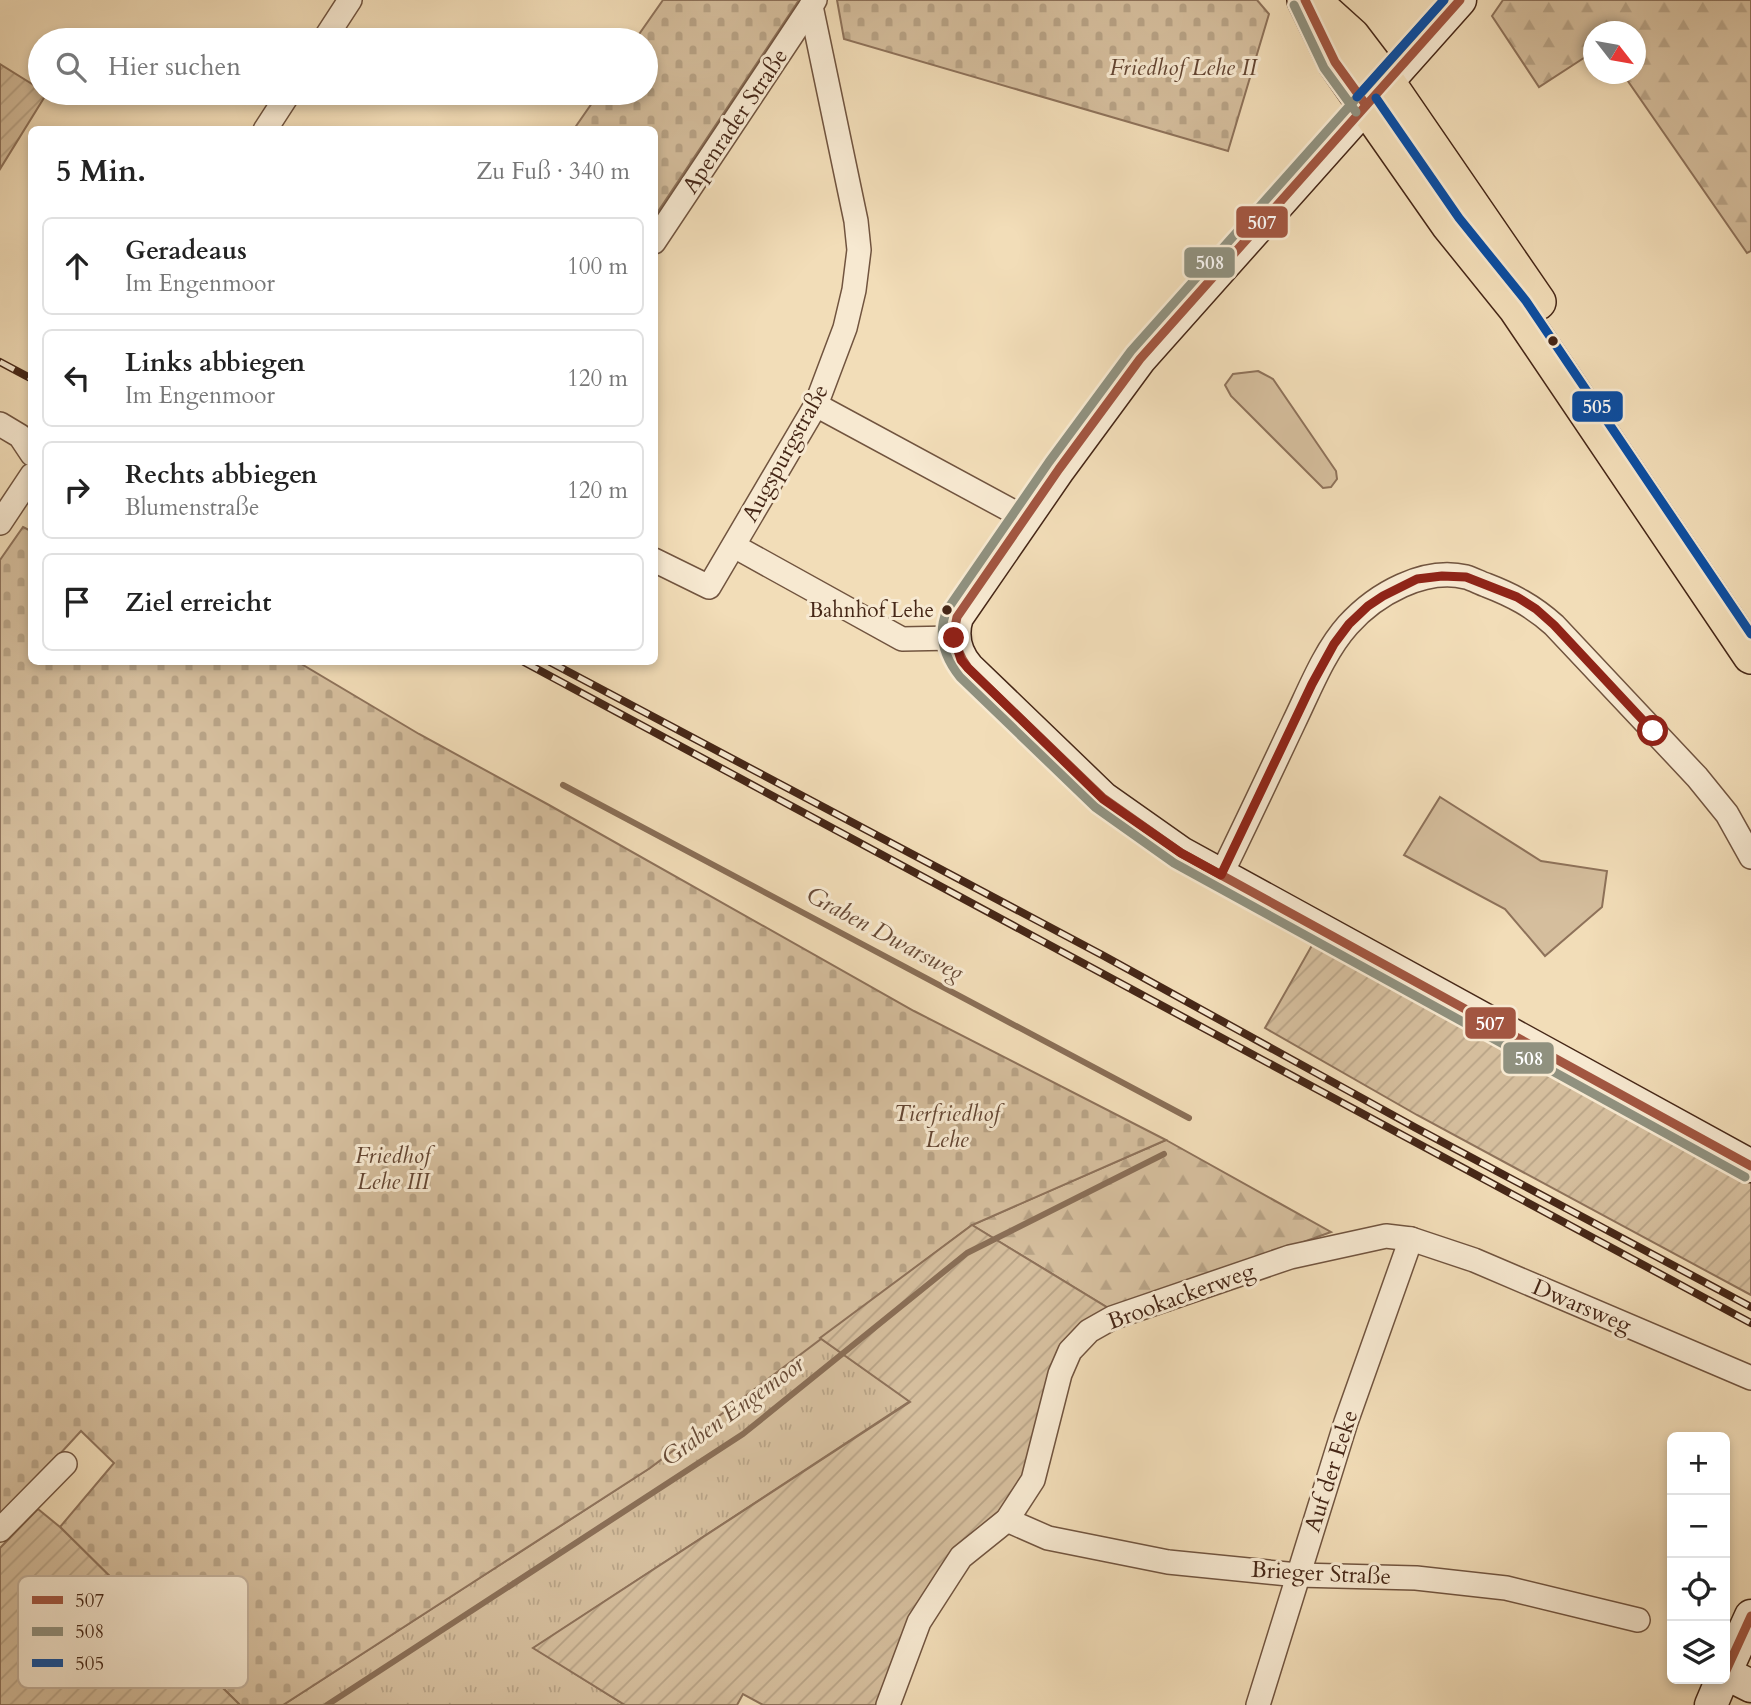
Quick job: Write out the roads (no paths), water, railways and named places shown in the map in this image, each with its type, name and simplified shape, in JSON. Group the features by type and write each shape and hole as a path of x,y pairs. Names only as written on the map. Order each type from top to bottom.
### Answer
{"main road":[{"path":"1305,0 1335,62 1377,93 1535,297 1751,620"},
{"path":"1312,0 1352,36 1377,93 1449,225 1516,308 1751,656"}],"street":[{"path":"332,28 350,0"},
{"path":"1460,0 1140,359 957,617 954,638 961,660 968,668 1103,799 1181,853 1751,1166"},
{"name":"Apenrader Straße","path":"658,236 813,3"},
{"name":"Augspurgstraße","path":"658,562 709,587 816,405 845,328 855,290 859,250 856,221 813,3"},
{"path":"268,126 281,105"},
{"path":"816,405 1026,518"},
{"path":"0,424 20,436 28,448"},
{"path":"0,523 28,481"},
{"path":"734,546 902,639 954,638"},
{"path":"1221,875 1312,684 1334,644 1349,624 1383,596 1417,579 1442,576 1466,577 1517,597 1554,625 1697,777 1727,814 1751,857"},
{"name":"Brookackerweg","path":"888,1705 919,1622 926,1611 961,1557 1007,1520 1033,1480 1060,1374 1070,1351 1089,1331 1112,1318 1290,1257 1387,1236 1410,1239"},
{"name":"Dwarsweg","path":"1410,1239 1474,1260 1751,1378"},
{"name":"Auf der Eeke","path":"1258,1705 1346,1422 1410,1239"},
{"path":"0,1530 65,1464"},
{"name":"Brieger Straße","path":"1007,1520 1048,1538 1168,1562 1297,1575 1416,1578 1506,1588 1637,1620"},
{"path":"1730,1662 1751,1616"},
{"path":"1730,1676 1751,1686"},
{"path":"1711,1705 1720,1684"}],"waterway":[{"name":"Graben Dwarsweg","path":"563,785 1189,1118"},
{"name":"Graben Engemoor","path":"327,1705 743,1434 967,1253 1164,1154"}],"railway":[{"path":"0,362 28,377"},
{"path":"530,665 1751,1323"},
{"path":"556,665 1104,956 1416,1128 1751,1307"}],"place":[{"name":"Bahnhof Lehe","path":"947,610"}],"park label":[{"name":"Friedhof Lehe II","path":"1183,67"},
{"name":"Tierfriedhof Lehe","path":"947,1126"},
{"name":"Friedhof Lehe III","path":"393,1168"}]}
